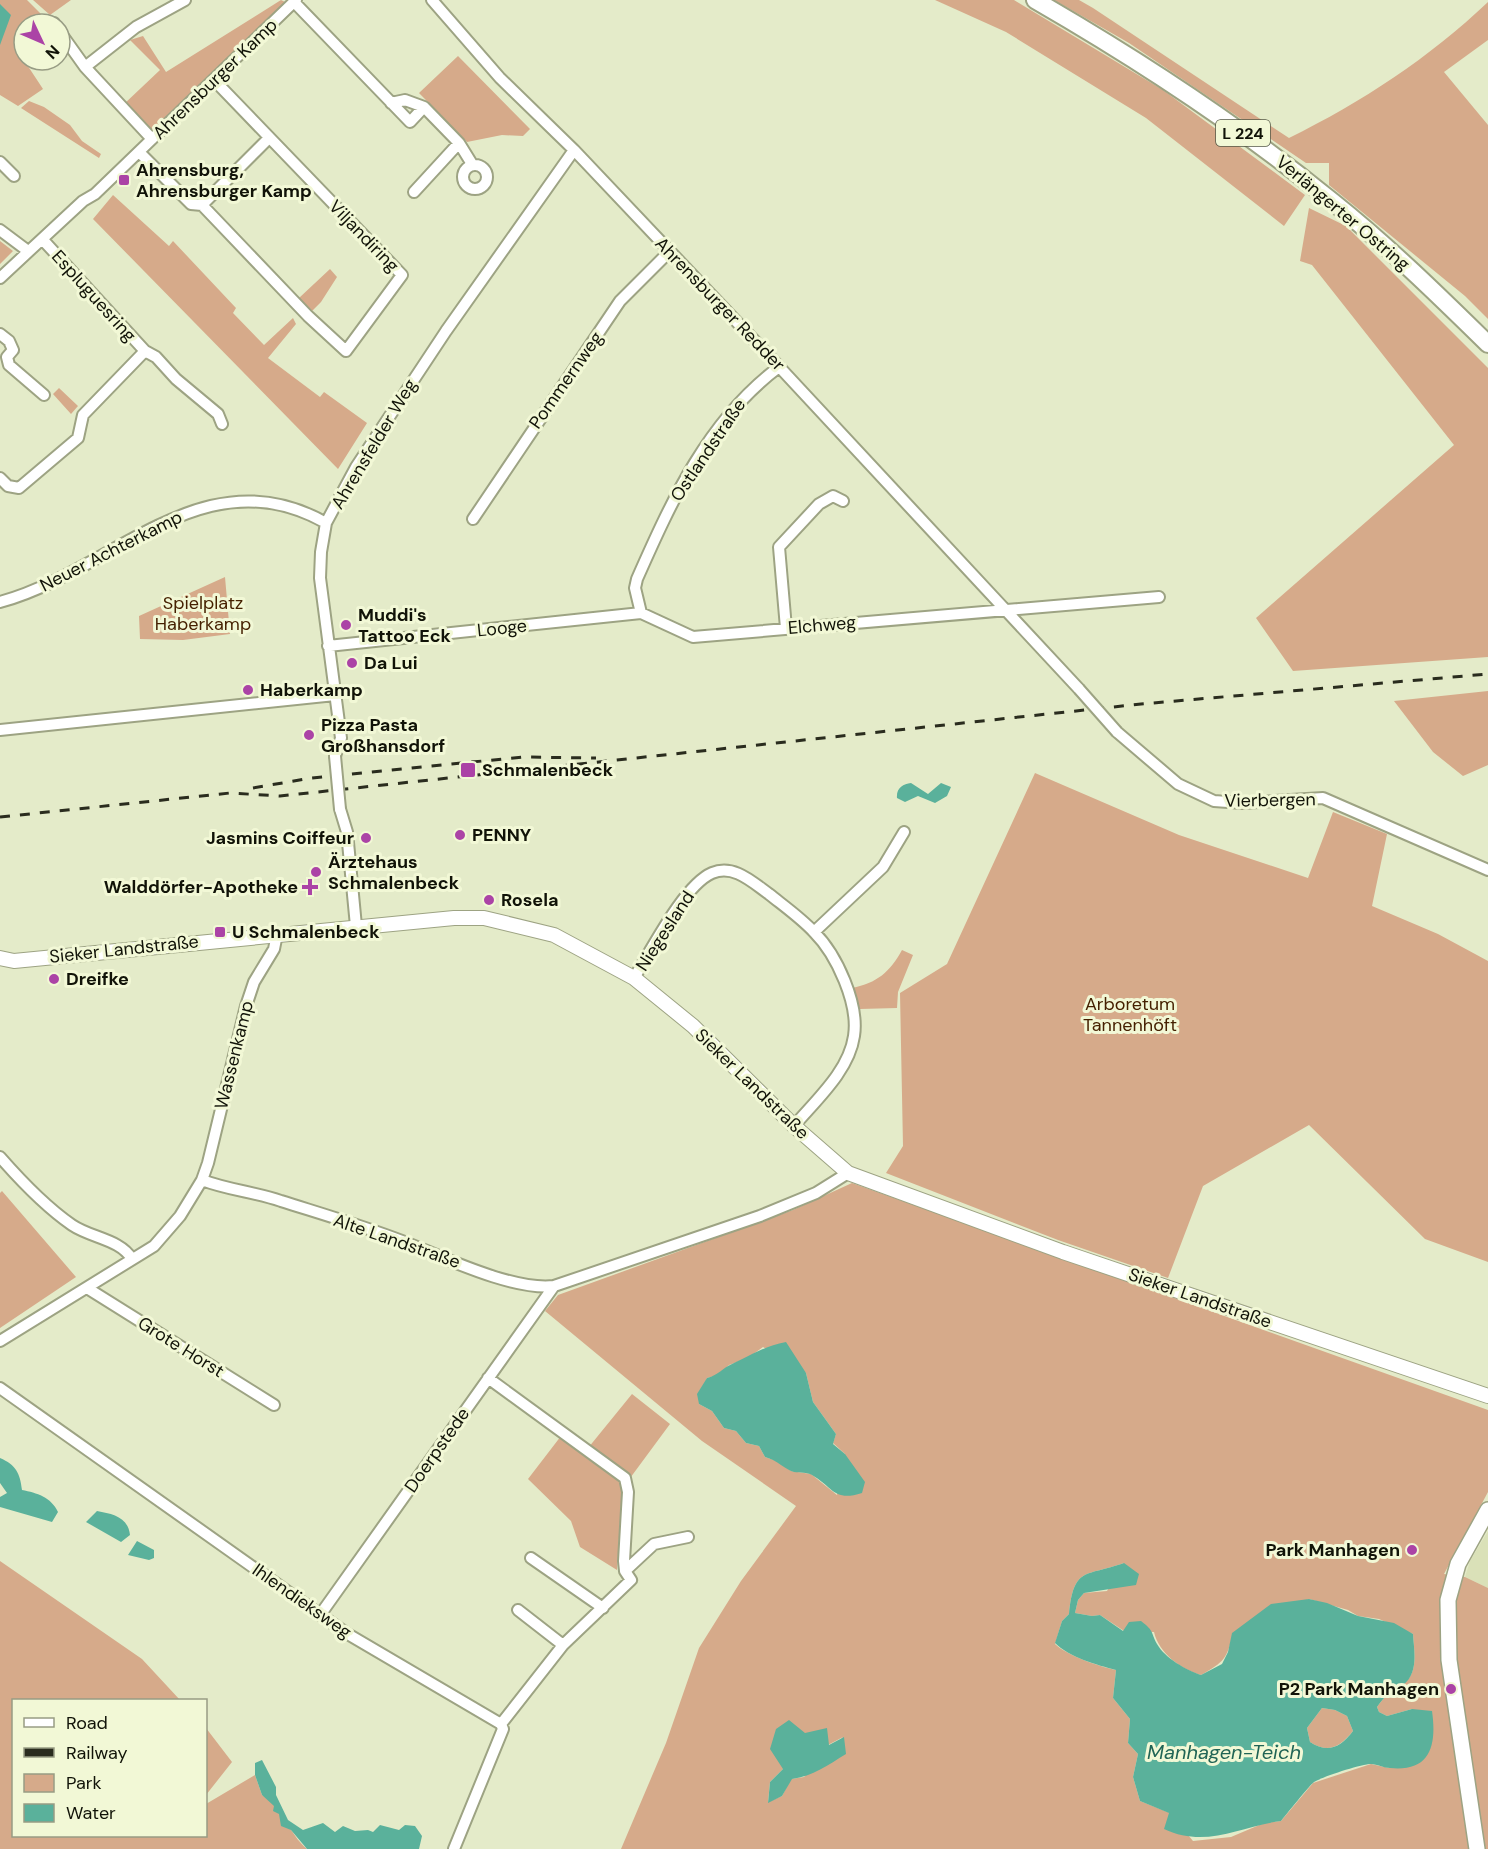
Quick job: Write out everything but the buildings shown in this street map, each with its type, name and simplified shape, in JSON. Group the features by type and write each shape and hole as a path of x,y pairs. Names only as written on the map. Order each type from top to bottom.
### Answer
{"main road":[{"name":"Verlängerter Ostring","path":"1035,0 1192,97 1293,170 1412,270 1488,344"},
{"path":"1478,1849 1449,1660 1448,1600 1458,1564 1488,1510"}],"street":[{"path":"85,67 136,27 185,0"},
{"name":"Ahrensburger Redder","path":"432,0 500,78 574,150 670,251 1079,689"},
{"path":"295,1 410,122 424,107"},
{"name":"Ahrensburger Kamp","path":"0,278 139,152 295,1"},
{"path":"72,49 85,67 152,139"},
{"name":"Viljandiring","path":"139,152 191,204 202,205 308,316 346,351 402,274 268,139 265,131 214,80"},
{"path":"391,103 405,100 424,107 459,143 472,164"},
{"path":"202,205 268,139"},
{"path":"414,192 459,143"},
{"name":"Ahrensfelder Weg","path":"356,926 347,832 340,809 335,756 340,738 320,578 321,552 326,523 357,466 397,403 574,150"},
{"path":"0,162 14,176"},
{"path":"0,230 28,251"},
{"name":"Espluguesring","path":"44,240 145,351 156,357 176,379 218,414 222,424"},
{"name":"Pommernweg","path":"473,519 620,301 670,251"},
{"path":"0,333 9,340 13,350 7,357 9,365 44,395"},
{"name":"Espluguesring","path":"0,478 8,486 19,488 78,438 83,415 139,360 145,351"},
{"name":"Ostlandstraße","path":"641,613 635,588 637,579 676,491 732,409 753,386 779,367"},
{"path":"786,628 779,547 819,504 833,496 843,501"},
{"name":"Neuer Achterkamp","path":"0,602 30,592 65,576 148,530 205,506 257,501 283,504 326,523"},
{"path":"1007,610 1159,597"},
{"name":"Elchweg","path":"641,613 693,638 1007,610"},
{"name":"Looge","path":"328,646 641,613"},
{"name":"Vierbergen","path":"1079,689 1118,732 1178,784 1214,801 1323,798 1488,870"},
{"path":"0,730 335,695"},
{"path":"814,932 883,867 904,832"},
{"name":"Niegesland","path":"634,978 687,893 701,879 715,872 729,870 743,875 814,932 837,967 853,1003 854,1038 842,1069 794,1126"},
{"name":"Sieker Landstraße","path":"0,958 14,961 454,918 484,918 554,935 634,978 693,1026 794,1126 849,1173 1063,1252 1488,1396"},
{"name":"Wassenkamp","path":"202,1180 246,1006 254,982 274,949 277,934"},
{"path":"0,1157 69,1223 83,1232 126,1249 132,1259"},
{"name":"Alte Landstraße","path":"202,1180 219,1187 278,1200 367,1228 506,1281 535,1288 554,1286 760,1216 810,1196 849,1173"},
{"path":"0,1341 154,1246 166,1233 202,1180"},
{"name":"Doerpstede","path":"320,1615 554,1286"},
{"name":"Grote Horst","path":"87,1288 274,1406"},
{"path":"454,1849 503,1729 501,1724 512,1713 529,1686 563,1645 631,1581 625,1571 628,1492 626,1478 488,1378"},
{"name":"Ihlendieksweg","path":"0,1388 320,1615 501,1724"},
{"path":"625,1571 654,1544 688,1538"},
{"path":"531,1558 603,1608"},
{"path":"518,1610 563,1645"}],"shaded area":[{"path":"1488,1531 1488,1588 1465,1577 1470,1561"}],"green space":[{"path":"0,0 27,0 39,12 12,12 12,72 32,72 43,89 18,106 0,95"},
{"path":"33,0 71,0 54,12 47,12"},
{"path":"281,0 289,4 151,135 123,105 160,70 130,40 143,36 166,72"},
{"path":"935,0 1014,0 1163,90 1305,195 1284,226 1146,118 1006,32"},
{"path":"1054,0 1079,0 1093,8 1289,138 1394,78 1442,42 1488,2 1488,40 1444,72 1488,125 1488,319 1465,296 1329,185 1329,163 1306,163 1129,43"},
{"path":"458,56 530,129 523,136 502,135 467,142 419,93"},
{"path":"29,101 44,107 70,125 82,141 101,154 99,158 21,108"},
{"path":"113,195 169,246 173,241 236,308 233,313 264,345 293,318 296,324 268,358 320,397 324,392 367,423 338,469 93,219"},
{"path":"1309,208 1346,226 1488,368 1488,657 1293,671 1256,618 1454,445 1312,265 1300,261"},
{"path":"0,241 13,251 0,264"},
{"path":"330,269 337,277 321,302 312,311 299,298"},
{"path":"59,388 78,406 71,414 53,394"},
{"name":"Spielplatz Haberkamp","path":"225,577 230,634 183,640 140,639 139,616"},
{"path":"1488,691 1488,765 1463,776 1433,752 1394,701"},
{"name":"Arboretum Tannenhöft","path":"1035,773 1179,835 1308,878 1333,812 1387,834 1372,906 1438,934 1488,961 1488,1262 1425,1239 1309,1125 1203,1186 1168,1278 1058,1240 886,1173 903,1146 900,993 947,964"},
{"path":"902,950 913,955 898,992 897,1008 860,1009 852,988 876,980 893,965"},
{"path":"852,1183 1488,1410 1488,1492 1444,1574 1465,1577 1488,1588 1488,1849 621,1849 666,1743 699,1648 741,1581 796,1506 702,1441 545,1311 558,1295 793,1210","holes":["763,1347 806,1373 813,1402 836,1434 833,1443 845,1454 837,1495 811,1474 791,1471 780,1462 765,1457 759,1446 746,1443 736,1431 724,1428 712,1411 699,1404 707,1378 719,1375 729,1365 748,1358","1124,1563 1107,1591 1084,1593 1078,1600 1075,1613 1100,1615 1124,1631 1154,1632 1160,1647 1172,1659 1186,1669 1201,1675 1223,1659 1229,1649 1233,1633 1309,1599 1348,1610 1358,1616 1379,1619 1413,1634 1414,1661 1411,1674 1377,1707 1379,1712 1387,1716 1412,1709 1389,1768 1371,1764 1313,1783 1281,1821 1264,1823 1231,1837 1193,1841 1170,1813 1140,1801 1133,1777 1138,1754 1128,1743 1130,1719 1113,1698 1116,1670 1075,1656 1055,1644 1062,1621 1069,1614 1071,1599 1078,1580 1091,1573","843,1737 804,1777 791,1779 782,1796 768,1802 770,1782 783,1769"]},
{"path":"2,1191 76,1277 0,1328 0,1193"},
{"path":"632,1394 670,1424 622,1489 617,1570 580,1547 571,1521 528,1479 561,1436 584,1453"},
{"path":"0,1561 142,1659 179,1699 12,1699 12,1837 207,1837 207,1803 255,1775 262,1795 275,1806 295,1836 307,1849 0,1849"},
{"path":"1322,1708 1335,1710 1347,1716 1353,1731 1333,1747 1322,1748 1310,1742 1307,1728"},
{"path":"207,1729 232,1762 207,1794"}],"water":[{"path":"0,4 11,15 0,45"},
{"path":"911,783 928,794 941,783 951,787 947,796 935,803 918,796 905,802 897,798 901,787"},
{"path":"786,1342 806,1373 813,1402 836,1434 833,1444 845,1454 865,1482 862,1493 840,1495 812,1475 791,1471 765,1457 759,1446 746,1443 736,1431 724,1428 712,1411 699,1404 697,1394 707,1378 758,1351"},
{"path":"0,1458 16,1470 22,1490 43,1496 52,1503 58,1512 52,1522 0,1507 0,1497 7,1493 0,1483"},
{"path":"97,1511 119,1517 126,1524 130,1535 121,1542 86,1522"},
{"path":"137,1541 154,1550 154,1558 149,1560 128,1555"},
{"name":"Manhagen-Teich","path":"1124,1563 1139,1574 1136,1585 1084,1593 1078,1600 1075,1613 1100,1615 1123,1631 1129,1622 1141,1621 1170,1659 1201,1675 1222,1664 1228,1652 1232,1633 1271,1604 1309,1599 1327,1603 1358,1616 1394,1623 1413,1634 1414,1661 1411,1674 1403,1685 1388,1694 1377,1707 1379,1712 1387,1716 1412,1709 1432,1711 1433,1735 1428,1754 1414,1766 1390,1768 1373,1764 1366,1765 1318,1780 1281,1821 1209,1837 1180,1835 1164,1829 1169,1813 1140,1801 1133,1777 1138,1754 1128,1743 1130,1719 1113,1698 1116,1670 1075,1656 1055,1643 1062,1621 1069,1614 1071,1599 1078,1580 1091,1573","holes":["1322,1708 1335,1710 1347,1716 1353,1731 1344,1741 1334,1747 1323,1748 1310,1742 1307,1728"]},
{"path":"789,1720 805,1733 827,1728 829,1745 844,1737 846,1754 814,1773 792,1779 782,1796 768,1803 770,1782 783,1769 770,1749 776,1729"},
{"path":"262,1760 276,1787 276,1795 288,1820 303,1830 323,1823 335,1832 343,1826 355,1831 373,1832 380,1825 399,1830 405,1825 415,1826 422,1836 419,1849 307,1849 291,1830 281,1826 279,1814 273,1811 274,1806 262,1795 255,1775 255,1763"}],"railway":[{"path":"0,817 230,793 280,796 1141,704 1488,674"},
{"path":"253,788 311,778 523,757 596,758"}],"place":[{"name":"Ahrensburg, Ahrensburger Kamp","path":"124,180"},
{"name":"Muddi's Tattoo Eck","path":"346,625"},
{"name":"Da Lui","path":"352,663"},
{"name":"Haberkamp","path":"248,690"},
{"name":"Pizza Pasta Großhansdorf","path":"309,735"},
{"name":"Schmalenbeck","path":"468,770"},
{"name":"PENNY","path":"460,835"},
{"name":"Jasmins Coiffeur","path":"366,838"},
{"name":"Ärztehaus Schmalenbeck","path":"316,872"},
{"name":"Walddörfer-Apotheke","path":"310,887"},
{"name":"Rosela","path":"489,900"},
{"name":"U Schmalenbeck","path":"220,932"},
{"name":"Dreifke","path":"54,979"},
{"name":"Park Manhagen","path":"1412,1550"},
{"name":"P2 Park Manhagen","path":"1451,1689"}]}
